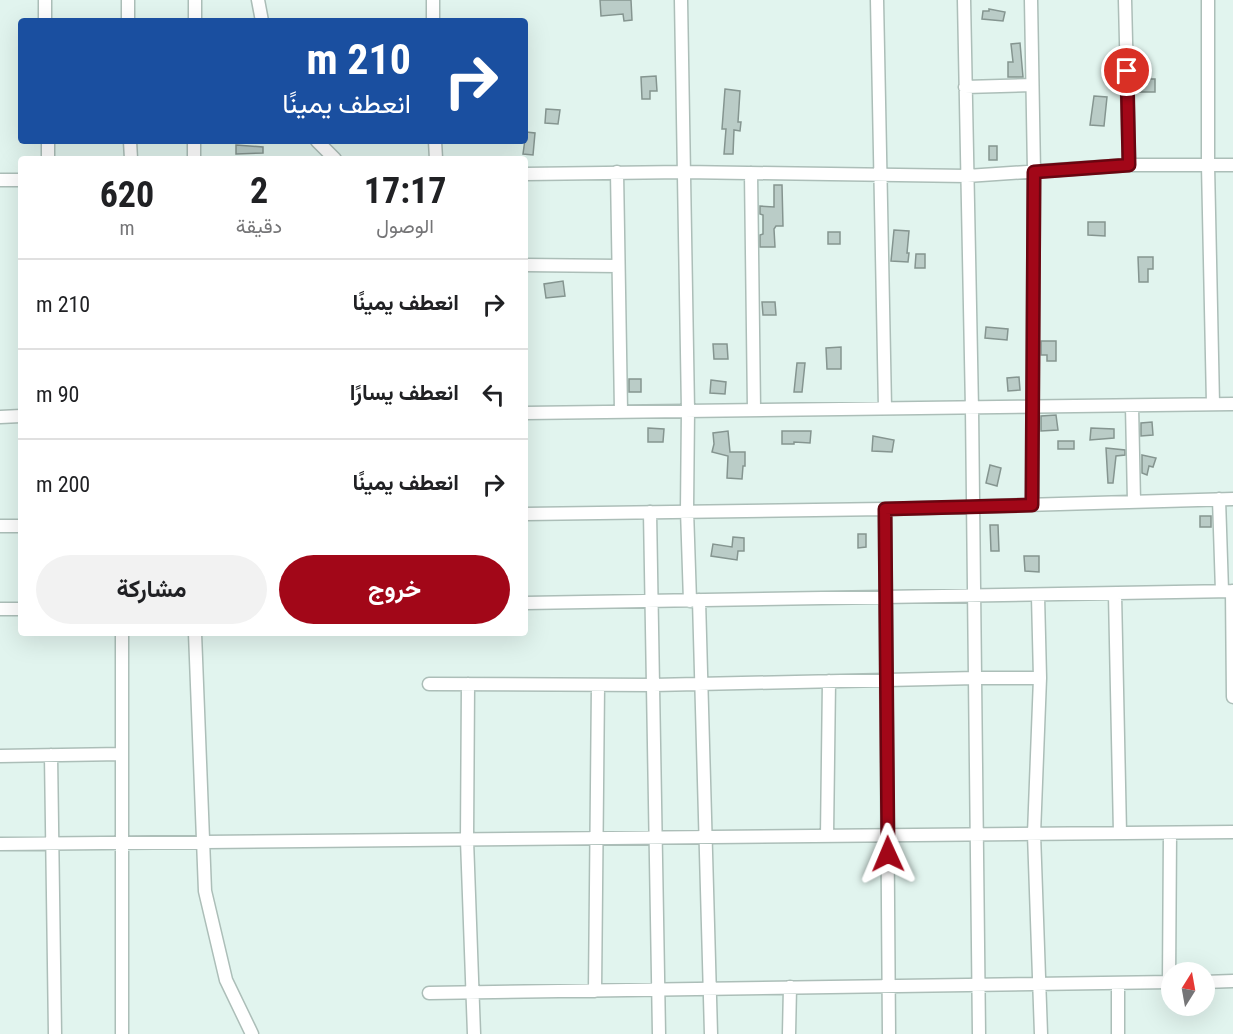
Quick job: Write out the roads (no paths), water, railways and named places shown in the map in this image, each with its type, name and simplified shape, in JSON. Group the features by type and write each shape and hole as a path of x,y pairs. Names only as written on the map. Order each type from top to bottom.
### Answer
{"street":[{"path":"45,0 45,18"},
{"path":"128,0 129,18"},
{"path":"195,0 195,18"},
{"path":"258,0 261,18"},
{"path":"433,0 433,18"},
{"path":"681,0 688,410 687,510 702,684 711,1034"},
{"path":"878,0 885,408"},
{"path":"964,0 976,678 979,1034"},
{"path":"1030,0 1034,172 1032,505"},
{"path":"1125,0 1129,165"},
{"path":"1209,0 1208,165 1213,404"},
{"path":"965,87 1032,85"},
{"path":"320,144 332,156"},
{"path":"528,174 684,171 967,176 1129,165 1233,165"},
{"path":"617,172 621,411"},
{"path":"751,173 754,409"},
{"path":"0,180 18,180"},
{"path":"528,265 618,266"},
{"path":"528,413 1233,404"},
{"path":"1132,406 1134,501"},
{"path":"0,417 18,416"},
{"path":"1219,499 1229,591 1233,698"},
{"path":"528,514 885,509 1233,499"},
{"path":"885,509 889,1034"},
{"path":"650,512 659,1034"},
{"path":"0,526 18,526"},
{"path":"528,603 1229,591"},
{"path":"1115,594 1120,833"},
{"path":"1038,596 1040,678 1034,834 1041,1034"},
{"path":"0,609 18,609"},
{"path":"122,636 122,1034"},
{"path":"195,636 205,891 229,988 252,1034"},
{"path":"429,684 653,686 1040,678"},
{"path":"827,836 829,681"},
{"path":"468,684 467,840 474,1034"},
{"path":"595,991 598,685"},
{"path":"0,756 122,754"},
{"path":"51,755 55,1034"},
{"path":"0,844 1233,832"},
{"path":"1170,833 1170,962"},
{"path":"1215,982 1233,981"},
{"path":"429,993 1161,982"},
{"path":"1118,983 1118,1034"},
{"path":"789,1034 790,987"}]}
